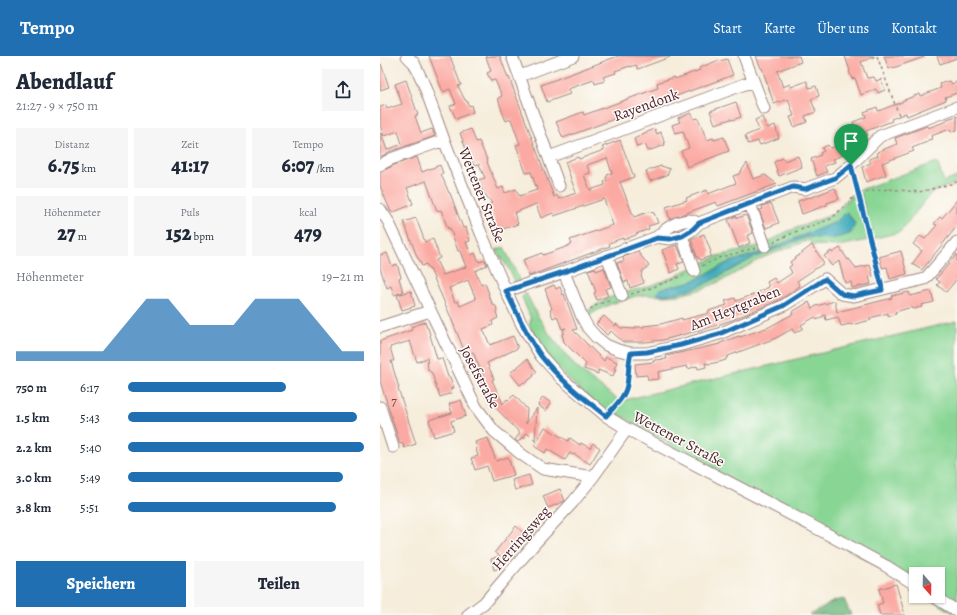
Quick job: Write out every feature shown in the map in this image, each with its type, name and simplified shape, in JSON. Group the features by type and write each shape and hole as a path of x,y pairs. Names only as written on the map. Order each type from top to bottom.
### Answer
{"street":[{"name":"Wettener Straße","path":"407,56 414,63 423,82 481,233 522,325 542,356 561,378 606,416 627,429 806,523 886,566 909,581"},
{"path":"512,56 559,186"},
{"path":"520,76 573,56"},
{"path":"744,56 764,109"},
{"name":"Rayendonk","path":"549,157 753,81"},
{"path":"506,291 564,272 657,238 670,239 682,236 692,230 699,223 793,187 805,189 835,178 851,165 880,136 957,107"},
{"path":"380,165 391,159 444,140"},
{"path":"750,204 765,246"},
{"name":"Josefstraße","path":"381,211 388,221 476,407 494,431 521,454 543,469 593,477"},
{"path":"657,238 674,225 690,220 699,223"},
{"path":"682,236 694,270"},
{"name":"Am Heytgraben","path":"564,272 582,317 588,328 596,337 606,345 618,350 631,353 647,352 681,345 719,334 783,306 825,279 842,294 854,296 925,279 957,242"},
{"path":"607,256 622,296"},
{"path":"380,327 430,311"},
{"path":"381,413 393,448"},
{"path":"593,477 627,429"},
{"name":"Herringsweg","path":"468,615 484,603 536,542 573,502 593,477"},
{"path":"944,603 957,611"}],"path":[{"path":"877,56 903,127"},
{"path":"851,165 882,290"},
{"path":"606,416 621,398 627,386 631,353"},
{"path":"659,433 675,443"}],"green space":[{"path":"937,162 944,182 957,177 957,183 932,192 900,232 872,239 860,190"},
{"path":"855,192 868,240 839,246 812,245 809,240 762,258 723,280 702,289 680,295 636,296 611,304 587,317 586,312 611,297 666,280 718,256 767,243 786,232 834,214","holes":["847,212 855,224 829,239 807,237 753,258 695,288 677,293 659,295 660,289 693,281 727,263 762,252 836,222"]},
{"path":"504,247 521,283 516,283 496,250"},
{"path":"526,293 537,315 550,335 574,365 620,401 957,321 957,615 937,603 945,603 945,567 909,567 909,585 613,411 600,408 566,377 545,353 529,325 531,319 522,297"},
{"path":"844,599 851,615 809,615 834,601"}],"water":[{"path":"847,212 855,224 851,233 844,236 829,239 807,237 753,258 695,288 677,293 659,295 657,293 660,289 693,281 727,263 762,252 836,222"}],"building":[{"path":"429,56 450,56 461,85 458,86 469,106 471,105 473,112 456,119 450,106 456,104 450,89 443,92"},
{"path":"500,56 554,197 557,195 559,199 576,193 565,162 578,157 579,159 604,150 602,147 620,140 634,177 620,182 633,215 634,217 648,212 654,213 658,223 648,226 649,229 636,235 609,243 610,246 529,276 523,260 542,253 543,255 563,248 572,244 570,240 613,225 604,199 554,216 553,213 541,218 536,204 514,213 518,224 497,231 493,222 495,221 488,205 492,203 483,192 478,180 485,178 479,164 474,166 471,159 470,160 460,133 471,129 476,142 479,141 498,189 503,187 505,193 516,189 519,196 537,190 531,172 526,173 516,145 520,144 511,119 506,121 503,114 498,98 502,96 495,80 491,81 487,73 491,71 486,57","holes":["607,158 612,173 607,175 607,181 604,182 605,185 590,190 584,175 590,173 587,165"]},
{"path":"618,56 670,57 638,69 636,65 615,71 616,73 603,77 605,81 595,84 594,80 568,89 570,94 547,102 541,85"},
{"path":"756,56 799,56 801,62 777,71 783,87 790,84 791,87 807,81 809,88 816,86 819,96 811,99 816,112 805,116 807,122 794,127 790,117 794,116 788,99 774,104 762,68"},
{"path":"845,56 874,56 861,62 867,78 874,77 876,81 881,79 885,90 878,93 876,89 861,95 855,78 852,79"},
{"path":"884,56 924,56 924,57 889,69"},
{"path":"937,56 957,56 957,58 940,64"},
{"path":"727,59 733,75 563,138 556,122 583,112 584,115 658,88 657,83 675,77 675,79 700,70 699,68 719,60"},
{"path":"380,64 389,87 380,90"},
{"path":"406,80 418,115 415,116 421,133 432,129 435,136 389,152 380,157 380,133 387,150 402,144 398,131 384,136 380,125 380,107 386,105 387,109 402,104 395,84"},
{"path":"950,81 952,84 957,82 957,93 945,97 946,100 907,116 906,113 891,119 892,121 866,131 868,135 853,140 849,128 854,126 853,122 866,117 864,112 877,107 878,111 919,94 920,96 941,88 940,84"},
{"path":"736,102 741,117 715,124 710,111"},
{"path":"691,113 694,119 698,118 707,140 713,138 714,140 724,137 729,151 687,167 681,151 689,148 683,131 675,133 672,125 680,122 678,118"},
{"path":"957,116 957,130 951,132 950,129 931,136 932,139 912,148 914,151 882,163 886,175 866,182 862,167 871,163 869,159 878,156 877,152 897,144 895,138 927,126 928,128"},
{"path":"762,117 767,128 775,125 779,138 760,145 758,141 748,144 745,136 759,130 755,120"},
{"path":"655,129 657,134 661,132 665,145 648,151 645,144 637,147 634,139"},
{"path":"828,145 830,148 840,145 843,155 833,159 835,162 824,166 827,172 817,176 811,159 821,155 820,153 824,151 822,148"},
{"path":"798,156 802,167 779,176 774,162 783,158 784,161"},
{"path":"417,157 422,172 440,165 443,173 441,174 463,228 466,227 470,241 466,242 471,255 475,253 479,262 485,260 487,265 475,271 481,285 485,283 493,305 496,306 498,318 492,321 493,325 483,329 490,345 513,336 518,348 487,363 494,379 492,380 503,404 507,399 508,400 514,395 527,409 526,424 537,408 535,441 527,433 525,435 525,439 523,437 518,442 515,440 520,433 494,406 489,393 486,394 479,378 483,376 473,352 466,355 430,269 429,270 426,264 422,266 418,259 404,222 416,218 425,242 433,239 440,258 436,260 443,275 466,267 460,251 458,251 450,228 448,229 441,210 437,211 426,181 407,188 413,204 391,212 380,185 380,172 394,165","holes":["468,280 476,299 460,306 458,301 455,302 449,288"]},
{"path":"747,163 753,179 765,175 777,184 718,206 716,202 670,219 666,207 687,200 686,198 707,190 708,194 736,183 733,176 739,174"},
{"path":"661,166 670,169 667,175 650,181 646,171"},
{"path":"835,188 839,199 802,214 798,201"},
{"path":"957,200 957,226 922,270 912,264 922,251 913,244 920,236 925,239 937,225 934,224 937,220 940,217 942,218"},
{"path":"771,203 779,223 766,228 759,210 763,209 762,206"},
{"path":"746,215 753,233 747,236 750,243 739,248 728,220 736,216 737,218"},
{"path":"704,234 711,252 711,256 700,260 697,257 691,239"},
{"path":"677,245 684,262 677,264 679,269 671,273 662,250"},
{"path":"812,245 824,263 797,281 800,286 781,299 732,320 663,340 645,342 623,342 611,331 607,335 596,324 604,316 615,326 616,324 621,328 635,329 635,327 661,324 709,313 708,311 727,305 725,301 735,298 736,301 769,287 767,282 774,278 777,283 792,273 789,267 792,265 790,262"},
{"path":"840,248 848,260 849,259 856,268 870,265 873,276 869,277 871,284 852,288 851,282 845,283 839,261 832,266 824,256 831,251 832,253"},
{"path":"901,251 907,274 890,279 887,267 882,268 879,257"},
{"path":"638,252 649,266 642,271 641,275 644,283 630,288 628,281 624,282 617,263 624,261 623,257"},
{"path":"387,253 392,266 397,264 401,277 399,278 403,292 394,295 391,286 387,288 380,268 380,255"},
{"path":"957,254 957,279 946,292 937,285 940,282 936,279"},
{"path":"595,268 596,271 604,268 611,287 605,289 608,296 597,300 594,293 596,292 588,270"},
{"path":"554,285 556,289 560,287 563,295 564,294 577,329 573,330 604,361 606,357 617,362 613,376 598,370 598,374 584,369 586,364 564,342 562,334 564,333 563,330 566,328 562,329 557,316 553,318 550,310 552,309 545,289"},
{"path":"411,291 415,306 402,310 397,295"},
{"path":"931,291 934,302 921,305 922,307 913,309 912,307 895,312 896,314 888,316 888,313 870,318 871,320 841,326 838,317 826,320 825,315 817,320 815,317 801,325 803,328 795,333 792,329 776,338 728,356 726,360 709,364 705,363 706,367 698,369 697,366 688,369 687,366 658,372 659,379 648,380 647,375 636,376 635,364 667,359 666,356 720,344 739,336 740,337 769,327 793,314 792,312 809,302 812,309 816,306 835,301 837,312 892,298 891,296 895,295 909,292 910,296"},
{"path":"425,322 437,359 442,358 448,377 450,377 454,388 450,389 452,393 440,397 432,373 428,370 427,358 417,362 410,341 390,347 394,361 391,361 398,388 416,444 404,448 403,443 400,444 380,381 380,341 412,330 411,327"},
{"path":"527,359 537,372 525,383 524,382 520,385 510,373"},
{"path":"543,397 551,403 546,411 538,405"},
{"path":"461,400 466,416 451,421 454,431 434,437 429,420 452,413 449,404"},
{"path":"545,427 568,441 570,438 580,445 581,443 590,448 593,443 600,448 590,464 570,453 565,460 547,449 545,453 534,446"},
{"path":"488,438 496,461 508,457 514,475 492,481 487,466 475,470 471,458 478,456 475,442"},
{"path":"529,475 532,485 515,490 512,480"},
{"path":"560,489 565,501 548,508 543,496"},
{"path":"516,526 528,537 500,568 494,570 491,559 500,556 495,552"},
{"path":"896,584 905,615 880,615 877,605 883,603 879,589"}],"route":[{"path":"851,165 882,290 854,296 842,294 825,279 783,306 754,320 719,334 681,345 647,352 631,353 627,386 621,398 606,416 561,378 542,356 522,325 506,291 564,272 657,238 670,239 682,236 692,230 699,223 793,187 805,189 835,178 851,165"}]}
